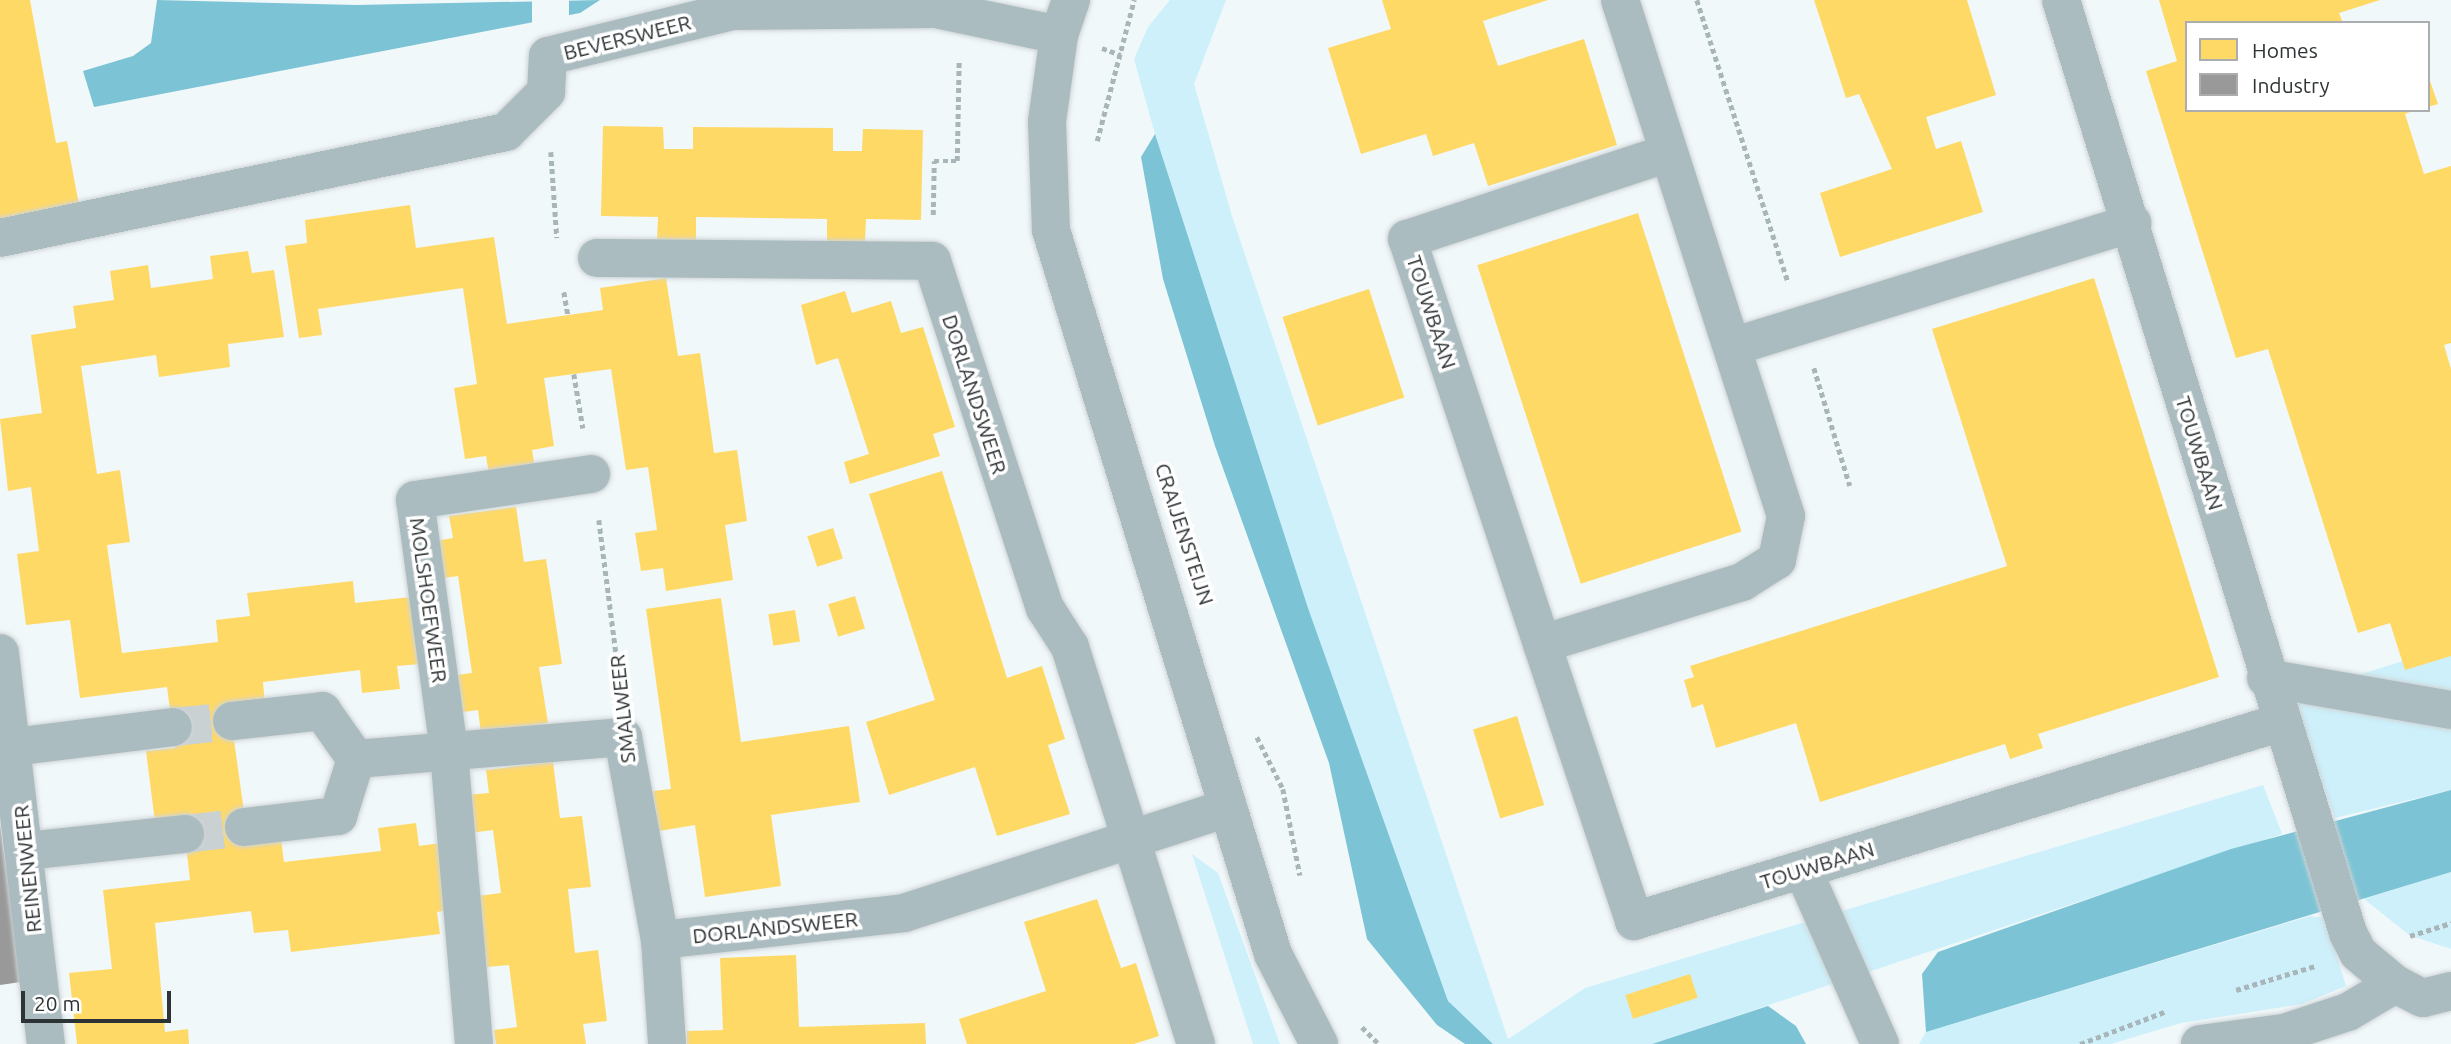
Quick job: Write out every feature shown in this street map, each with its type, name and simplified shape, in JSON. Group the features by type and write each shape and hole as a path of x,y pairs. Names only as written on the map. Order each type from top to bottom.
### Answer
{"street":[{"path":"1542,644 1742,582 1777,560 1786,516 1735,346 1668,153 1620,0"},
{"name":"TOUWBAAN","path":"2061,0 2132,223 2279,723 2311,811 2353,943"},
{"name":"BEVERSWEER","path":"546,92 548,56 733,11 804,6 1065,17"},
{"name":"CRAIJENSTEIJN","path":"1065,17 1047,122 1051,230 1273,954 1319,1044"},
{"path":"0,238 506,132 546,92"},
{"name":"TOUWBAAN","path":"1668,153 1408,239 1634,921 2279,723"},
{"path":"1735,346 2132,223"},
{"path":"597,258 932,261"},
{"name":"DORLANDSWEER","path":"932,261 1045,608 1070,647 1196,1044"},
{"name":"MOLSHOEFWEER","path":"474,1044 449,751 415,500 591,474"},
{"name":"REINENWEER","path":"0,653 46,1044"},
{"path":"2266,678 2451,710"},
{"path":"232,721 321,712 356,759"},
{"path":"13,747 173,727"},
{"path":"356,759 623,737"},
{"name":"SMALWEER","path":"623,737 660,940 667,1044"},
{"path":"244,827 338,816 356,759"},
{"name":"DORLANDSWEER","path":"660,940 904,913 1227,808"},
{"path":"25,852 185,834"},
{"path":"1802,870 1880,1044"},
{"path":"2353,943 2395,985 2423,998 2451,991"},
{"path":"2200,1044 2284,1033 2348,1012 2395,985"}],"path":[{"path":"1097,155 1097,130 1134,0"},
{"path":"1697,0 1802,325 1850,486"},
{"path":"932,261 934,161 957,161 965,13"},
{"path":"546,92 557,245"},
{"path":"562,281 568,315"},
{"name":"SMALWEER","path":"574,374 591,474 623,737"},
{"path":"1254,730 1283,789 1302,886"},
{"path":"2225,993 2353,943 2451,923"},
{"path":"2080,1044 2172,1010"},
{"path":"1355,1020 1379,1044"}],"shaded area":[{"path":"1170,0 1226,0 1194,84 1232,216 1508,1039 1585,988 2263,785 2282,834 1652,1044 1493,1044 1471,1027 1448,1001 1308,608 1155,134 1134,59 1148,27"},
{"path":"2451,646 2451,790 2335,818 2291,696"},
{"path":"1192,854 1218,873 1280,1044 1253,1044"},
{"path":"2451,872 2451,949 2409,935 2364,899"},
{"path":"2310,916 2325,918 2346,986 2302,1004 2181,1023 2111,1044 1919,1044 1926,1032"}],"water":[{"path":"157,0 356,5 600,0 580,13 94,107 83,71 133,56 151,43"},
{"path":"1155,134 1308,608 1448,1001 1493,1044 1465,1044 1437,1025 1367,939 1329,763 1215,446 1163,279 1141,157"},
{"path":"2451,790 2451,872 1926,1032 1922,974 1938,952 2231,849"},
{"path":"1768,1006 1796,1026 1806,1044 1652,1044"}],"pier":[{"path":"532,0 569,0 569,19 532,26"}],"building: Homes":[{"path":"0,0 30,0 56,143 67,141 79,205 0,220"},
{"path":"1382,0 1548,0 1483,21 1498,66 1584,39 1617,145 1488,186 1474,143 1433,156 1426,134 1361,154 1328,48 1391,29"},
{"path":"1814,0 1967,0 1996,95 1926,117 1936,149 1961,141 1983,212 1840,257 1820,193 1892,169 1859,94 1846,98"},
{"path":"2159,0 2380,0 2339,13 2342,21 2185,21 2185,112 2410,112 2405,114 2424,174 2451,166 2451,343 2444,345 2451,369 2451,656 2405,670 2390,623 2358,633 2268,349 2236,358 2146,71 2177,61"},
{"path":"2430,81 2438,104 2430,106"},
{"path":"603,126 663,127 664,149 693,149 693,127 833,128 833,151 862,151 863,129 923,130 921,220 866,219 865,242 827,242 827,219 696,217 696,240 657,239 658,217 601,216"},
{"path":"410,205 416,248 494,237 507,324 603,310 600,288 666,278 678,356 700,353 714,453 737,450 747,521 725,525 733,580 666,591 663,568 641,571 635,533 657,530 648,467 626,470 611,369 544,378 554,446 532,450 536,474 490,480 486,456 465,459 454,388 477,384 463,288 318,309 322,335 299,338 285,246 307,243 305,220"},
{"path":"1638,213 1742,532 1581,584 1477,265"},
{"path":"248,251 252,273 274,270 284,337 228,344 230,367 195,372 159,377 156,355 81,366 97,474 120,470 130,542 107,545 122,653 218,642 216,620 250,616 247,593 353,581 355,603 411,597 420,664 397,666 400,689 362,693 360,670 263,682 265,705 230,709 244,812 281,840 284,862 381,851 378,828 416,823 419,846 441,843 449,910 437,912 440,934 291,952 288,930 254,933 251,911 155,923 165,1032 188,1029 189,1044 77,1044 69,973 112,969 103,890 190,880 183,819 155,822 146,751 175,748 167,687 80,698 70,620 26,625 17,554 39,551 31,487 8,491 0,419 42,413 31,335 76,328 73,306 114,300 110,271 148,265 151,288 213,279 210,256"},
{"path":"2094,278 2219,677 2038,734 2043,748 2010,759 2005,744 1820,802 1796,723 1716,748 1703,704 1692,708 1684,680 1694,677 1690,666 2007,566 1932,329"},
{"path":"1369,289 1404,397 1318,426 1282,317"},
{"path":"845,291 852,313 891,301 901,333 923,327 955,427 933,434 940,456 850,484 844,462 869,454 838,358 816,365 801,305"},
{"path":"942,471 1007,678 1042,666 1065,739 1048,745 1070,814 997,836 975,767 889,795 866,722 935,700 869,494"},
{"path":"516,507 524,562 546,559 562,664 539,667 548,723 481,733 478,710 455,713 449,676 472,673 458,576 436,579 430,542 453,538 449,516"},
{"path":"833,528 843,558 817,567 807,536"},
{"path":"855,596 865,629 838,637 828,604"},
{"path":"721,598 741,742 849,726 860,802 771,815 781,886 705,897 695,825 659,831 653,791 671,789 646,609"},
{"path":"795,610 800,642 773,646 768,614"},
{"path":"1517,716 1544,805 1500,818 1473,729"},
{"path":"553,762 560,818 582,816 591,887 568,889 575,953 598,950 607,1021 583,1024 586,1044 496,1044 494,1030 517,1027 509,965 487,967 478,896 501,893 493,830 470,833 466,795 489,793 486,770"},
{"path":"1097,899 1121,968 1136,963 1159,1036 1134,1044 967,1044 959,1019 1046,991 1024,922"},
{"path":"796,955 799,1027 925,1023 926,1044 687,1044 687,1031 723,1030 720,958"},
{"path":"1690,974 1698,998 1633,1019 1625,995"}],"building: Industry":[{"path":"0,824 21,982 0,985"}],"tunnel":[{"path":"173,727 232,721"},
{"path":"185,834 244,827"}]}
